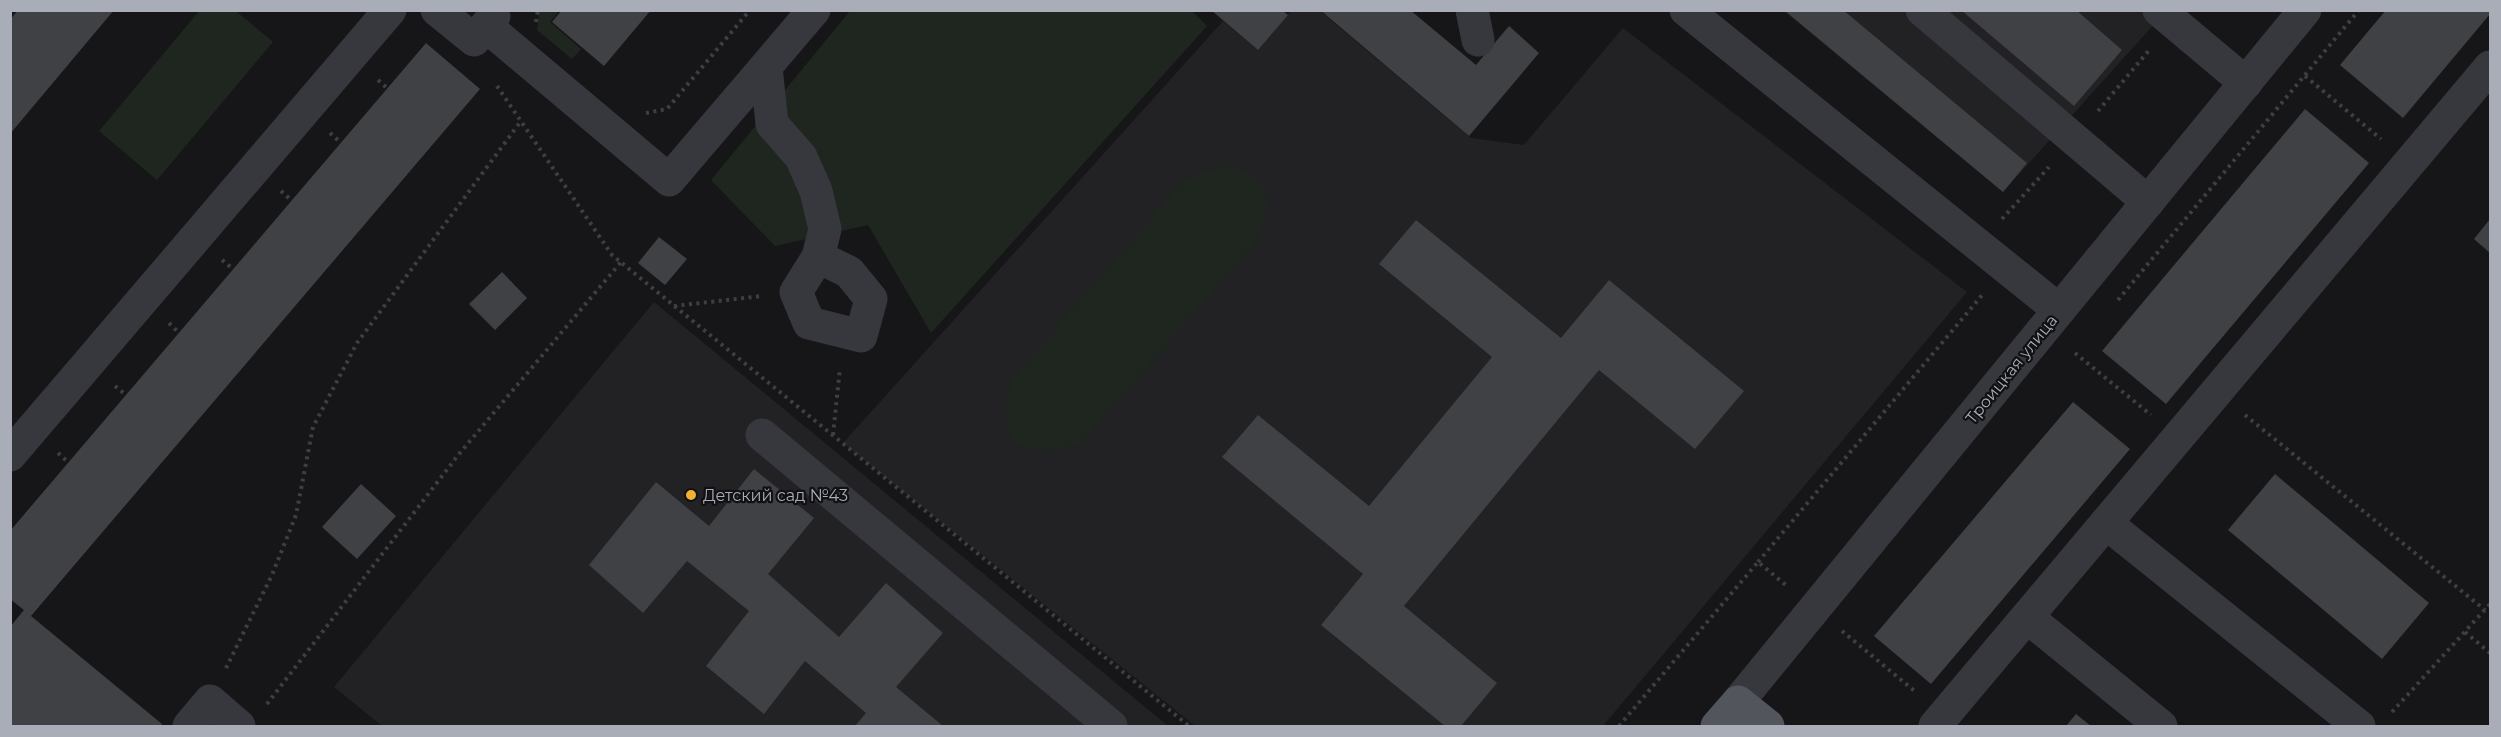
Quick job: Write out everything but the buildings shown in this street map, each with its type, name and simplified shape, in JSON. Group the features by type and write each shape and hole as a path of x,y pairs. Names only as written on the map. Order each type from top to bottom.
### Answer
{"main road":[{"name":"Троицкая улица","path":"1717,726 1738,702"},
{"path":"1738,702 1768,726"}],"street":[{"path":"10,455 390,10"},
{"path":"437,10 474,40 492,18 669,180 814,10"},
{"path":"1686,10 2059,310"},
{"path":"1922,10 2148,202"},
{"path":"2159,10 2246,83"},
{"name":"Троицкая улица","path":"1738,702 2305,10"},
{"path":"766,67 772,124 801,157 816,191 825,229 818,257 796,292 808,323 861,336 871,299 849,272 818,257"},
{"path":"1935,726 2490,67"},
{"path":"762,435 1111,726"},
{"path":"2106,523 2373,722"},
{"path":"2027,617 2161,726"},
{"path":"189,726 210,701 252,717"}],"path":[{"path":"534,32 538,10"},
{"path":"636,115 667,110 750,10"},
{"path":"2304,76 2409,163"},
{"path":"495,83 612,255 1190,726"},
{"path":"210,701 272,575 296,515 313,427 357,343 521,121"},
{"path":"252,717 459,454 621,262"},
{"path":"1758,562 1989,287"},
{"path":"674,306 796,292"},
{"path":"833,436 844,332"},
{"path":"2075,352 2179,437"},
{"path":"2216,392 2485,610"},
{"path":"2373,722 2465,632 2490,604"},
{"path":"2465,632 2490,653"}],"shaded area":[{"path":"540,10 559,11 550,22 581,49 572,59 537,30"},
{"path":"1191,10 1207,26 931,333 868,225 775,246 711,180 850,11"},
{"path":"199,11 236,11 273,42 157,180 99,131"},
{"path":"1291,11 1320,11 1471,138 1524,145 1623,28 1967,292 1603,726 1195,726 843,443 1223,21 1258,50"},
{"path":"1784,11 2166,11 2003,192"},
{"path":"1234,167 1252,174 1260,181 1267,197 1266,215 1256,242 1084,440 1066,448 1049,451 1022,447 1013,443 1007,426 1006,401 1014,376 1179,186 1205,172"},
{"name":"Детский сад №43","path":"654,302 1168,726 382,726 334,687"}],"place":[{"name":"Детский сад №43","path":"691,495"}]}
